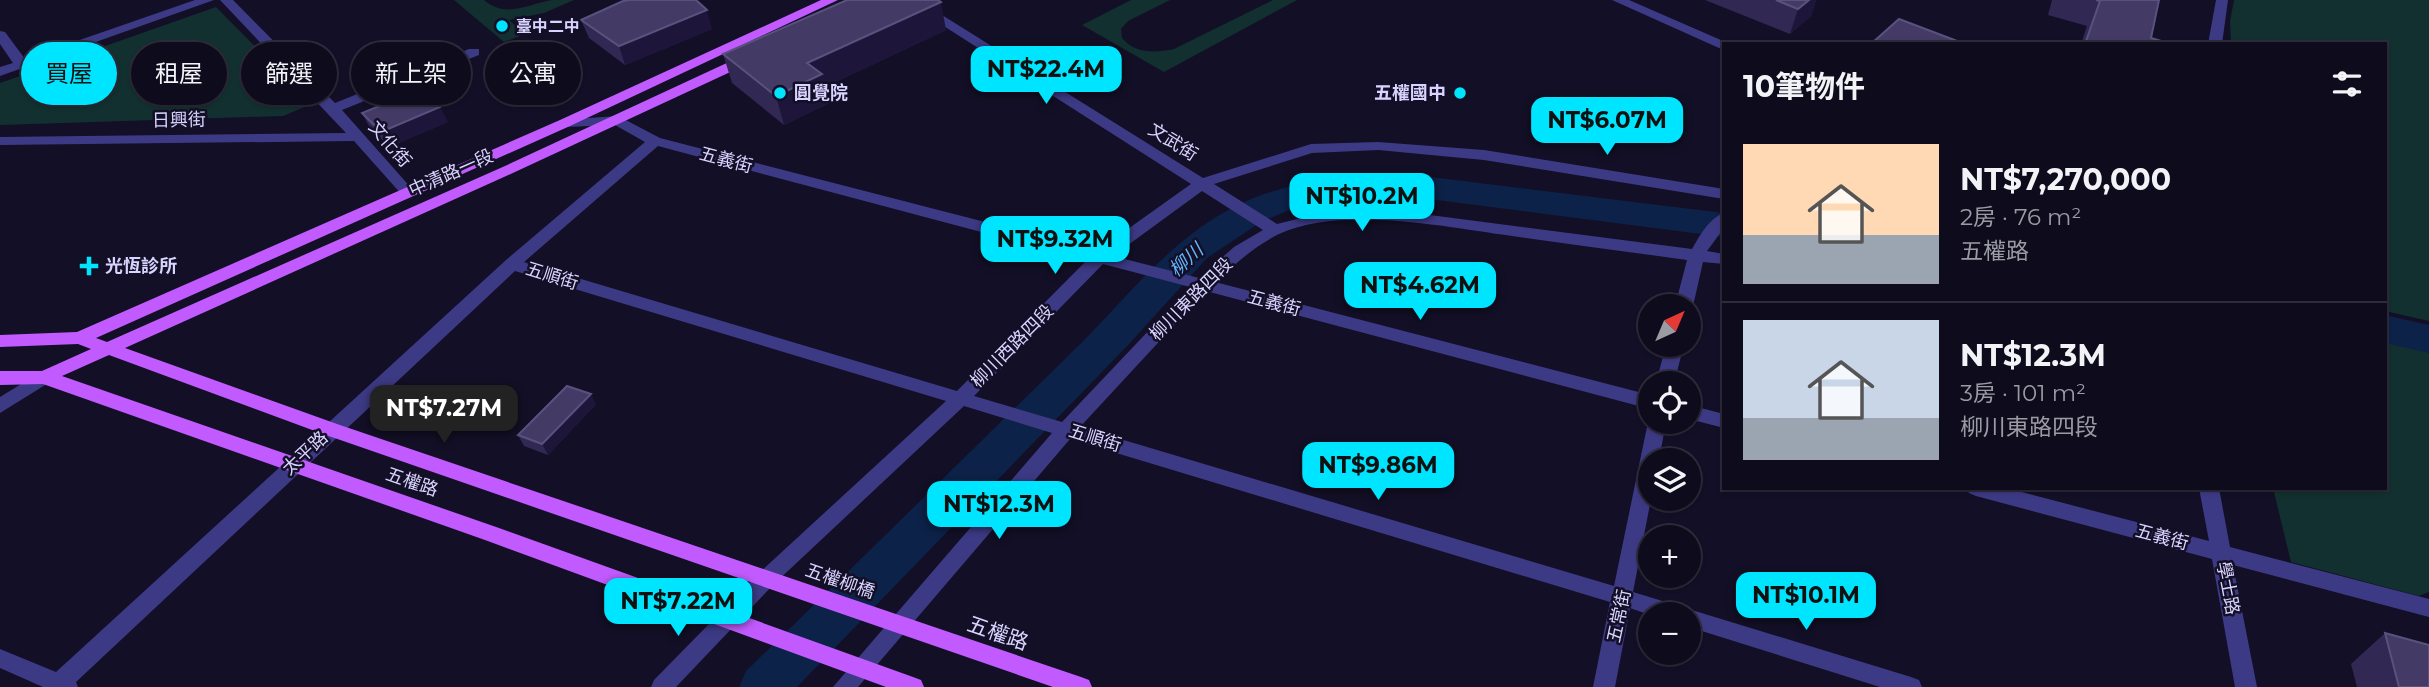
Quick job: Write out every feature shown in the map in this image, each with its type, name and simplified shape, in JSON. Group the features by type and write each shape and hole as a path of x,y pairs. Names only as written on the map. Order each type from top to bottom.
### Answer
{"main road":[{"name":"中清路一段","path":"79,338 565,123 832,0"},
{"name":"中清路一段","path":"44,377 108,351 764,51"},
{"name":"五權路","path":"79,338 108,351 330,429 766,579"},
{"path":"0,341 79,338"},
{"path":"44,377 79,338"},
{"name":"五權路","path":"0,378 44,377 726,619"},
{"name":"五權柳橋","path":"766,579 900,625"},
{"path":"726,619 913,687"},
{"name":"五權路","path":"900,625 1081,687"}],"street":[{"path":"88,42 208,0"},
{"name":"文化街","path":"226,0 359,136 408,193"},
{"name":"文武街","path":"909,0 1275,230"},
{"path":"1618,0 1722,44"},
{"path":"2215,42 2222,0"},
{"path":"0,35 21,64"},
{"path":"333,109 474,52"},
{"path":"0,72 21,65"},
{"path":"565,123 618,120"},
{"name":"五義街","path":"618,120 655,141 1638,399"},
{"name":"日興街","path":"0,141 359,136"},
{"name":"太平路","path":"61,686 330,429 512,264 655,141"},
{"name":"柳川西路四段","path":"662,687 766,579 960,399 1104,259 1202,183 1311,149 1378,146 1484,155 1722,194"},
{"name":"柳川東路四段","path":"844,687 1067,429 1203,284 1240,251 1275,230 1312,220 1361,214 1422,219 1722,259"},
{"path":"1686,294 1694,256 1704,238 1722,220"},
{"name":"五順街","path":"512,264 1640,602"},
{"path":"0,406 44,377"},
{"path":"1701,415 1722,420"},
{"name":"五常街","path":"1604,687 1655,434"},
{"name":"五義街","path":"1984,490 2429,608"},
{"name":"學士路","path":"2209,490 2246,687"},
{"path":"1701,622 1911,687"},
{"path":"0,658 61,686"}],"green space":[{"path":"454,0 484,0 501,9 517,9 552,0 574,0 544,13 509,20 525,34 504,42"},
{"path":"1131,0 1170,0 1128,21 1121,29 1122,38 1133,47 1160,51 1174,49 1273,0 1297,0 1164,72 1082,25"},
{"path":"2234,0 2429,0 2429,321 2387,311 2387,42 2231,42 2230,21"},
{"path":"216,7 251,42 241,42 241,105 310,105 283,116 0,125 0,83 21,76 21,105 117,105 117,42"},
{"path":"2387,339 2429,349 2429,592 2419,596 2291,562 2273,490 2387,490"}],"building":[{"path":"629,0 696,0 707,10 619,46 581,20"},
{"path":"847,0 941,2 807,63 822,74 776,96 723,54"},
{"path":"1776,0 1809,0 1798,9"},
{"path":"2096,0 2159,0 2151,38 2161,42 2086,42 2100,1"},
{"path":"1899,19 1960,42 1873,42"},
{"path":"382,105 440,107 381,132 362,113"},
{"path":"567,386 591,394 542,444 518,435"},
{"path":"2385,633 2429,645 2429,687 2399,687"}],"waterway":[{"name":"柳川","path":"764,687 1116,333 1194,249 1248,214 1284,199 1320,191 1406,185 1722,225"},
{"name":"柳川","path":"2387,329 2429,339"}],"place":[{"name":"臺中二中","path":"502,26"},
{"name":"圓覺院","path":"780,93"},
{"name":"五權國中","path":"1460,93"},
{"name":"光恆診所","path":"89,266"}]}
